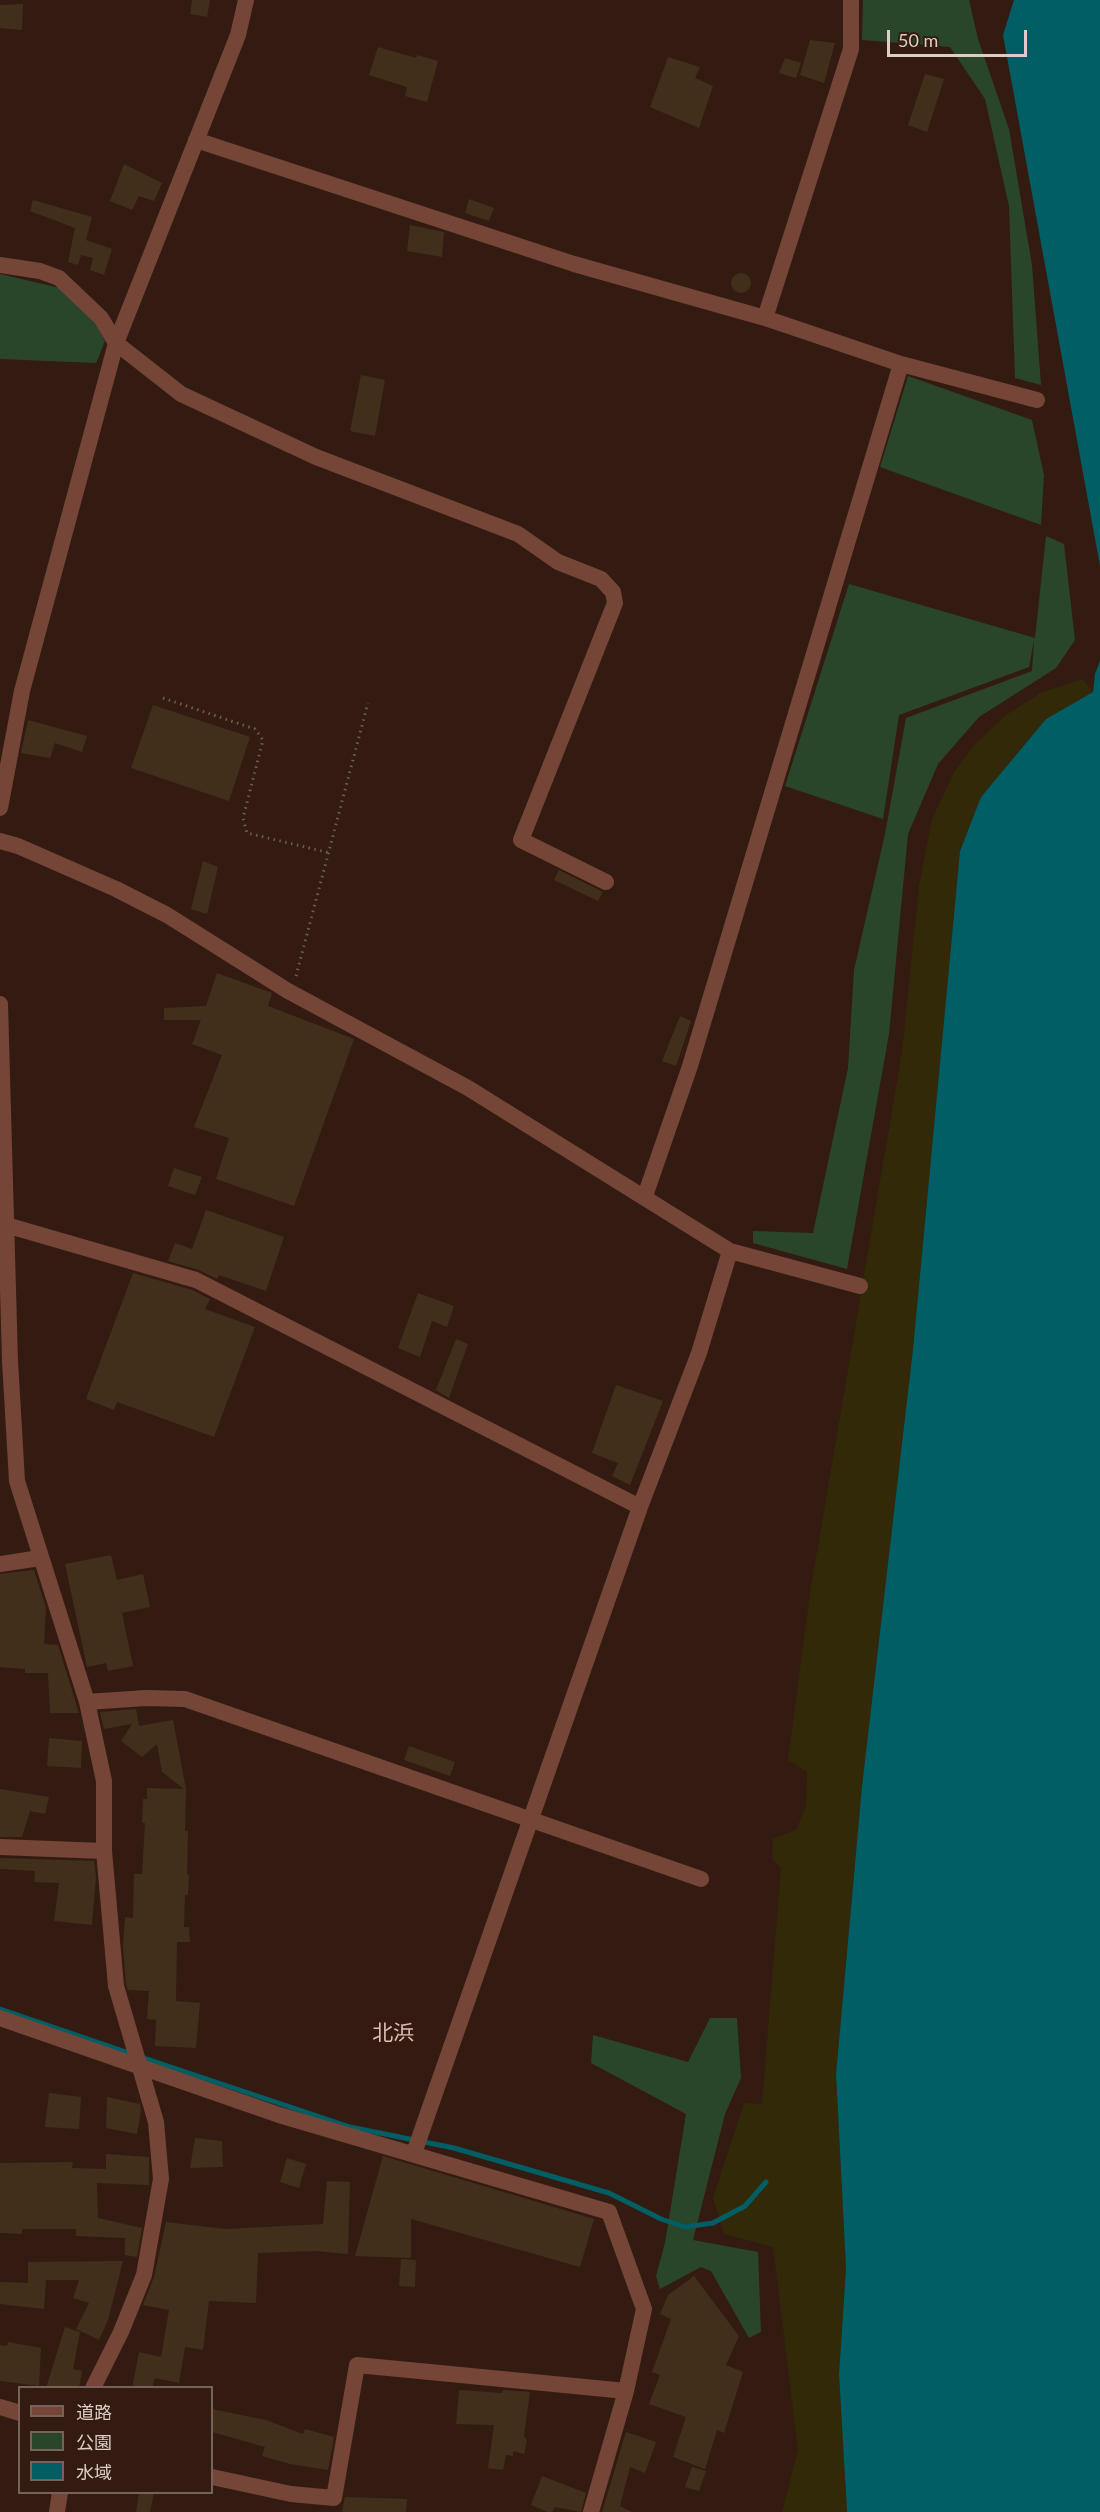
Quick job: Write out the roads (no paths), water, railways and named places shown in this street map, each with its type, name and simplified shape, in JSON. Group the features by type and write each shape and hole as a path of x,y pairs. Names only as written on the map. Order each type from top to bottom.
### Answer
{"street":[{"path":"0,808 22,691 116,343 237,35 246,0"},
{"path":"765,318 851,49 851,0"},
{"path":"196,140 563,260 765,318 901,364 1037,400"},
{"path":"0,265 40,271 59,278 101,318 116,343 181,393 316,457 519,534 558,562 601,579 613,592 615,603 521,840 606,882"},
{"path":"645,1196 690,1066 901,364"},
{"path":"0,841 18,846 116,889 167,915 288,991 468,1088 730,1251 860,1286"},
{"path":"0,1004 3,1190 17,1481 87,1702 104,1781 104,1851 116,1986 156,2122 161,2179 144,2275 121,2332 94,2386"},
{"path":"6,1225 196,1280 640,1507"},
{"path":"416,2146 640,1507 699,1353 730,1251"},
{"path":"0,1564 40,1558"},
{"path":"87,1702 146,1698 185,1699 701,1879"},
{"path":"0,1847 104,1851"},
{"path":"0,2018 279,2115 416,2146 609,2212 644,2308 626,2391 591,2512"},
{"path":"213,2477 334,2505 357,2365 626,2391"},
{"path":"0,2408 18,2412"},
{"path":"57,2512 60,2494"}],"water":[{"path":"1014,0 1100,0 1100,566 1003,35"},
{"path":"1100,661 1100,2512 847,2512 839,2374 846,2268 836,2074 862,1786 913,1349 960,851 981,797 1046,719 1093,692 1095,674"}],"waterway":[{"path":"0,2009 132,2054"},
{"path":"141,2057 350,2127 454,2148 609,2193 661,2219 685,2227 713,2223 745,2206 766,2182"}],"district":[{"name":"北浜","path":"393,2033"}]}
